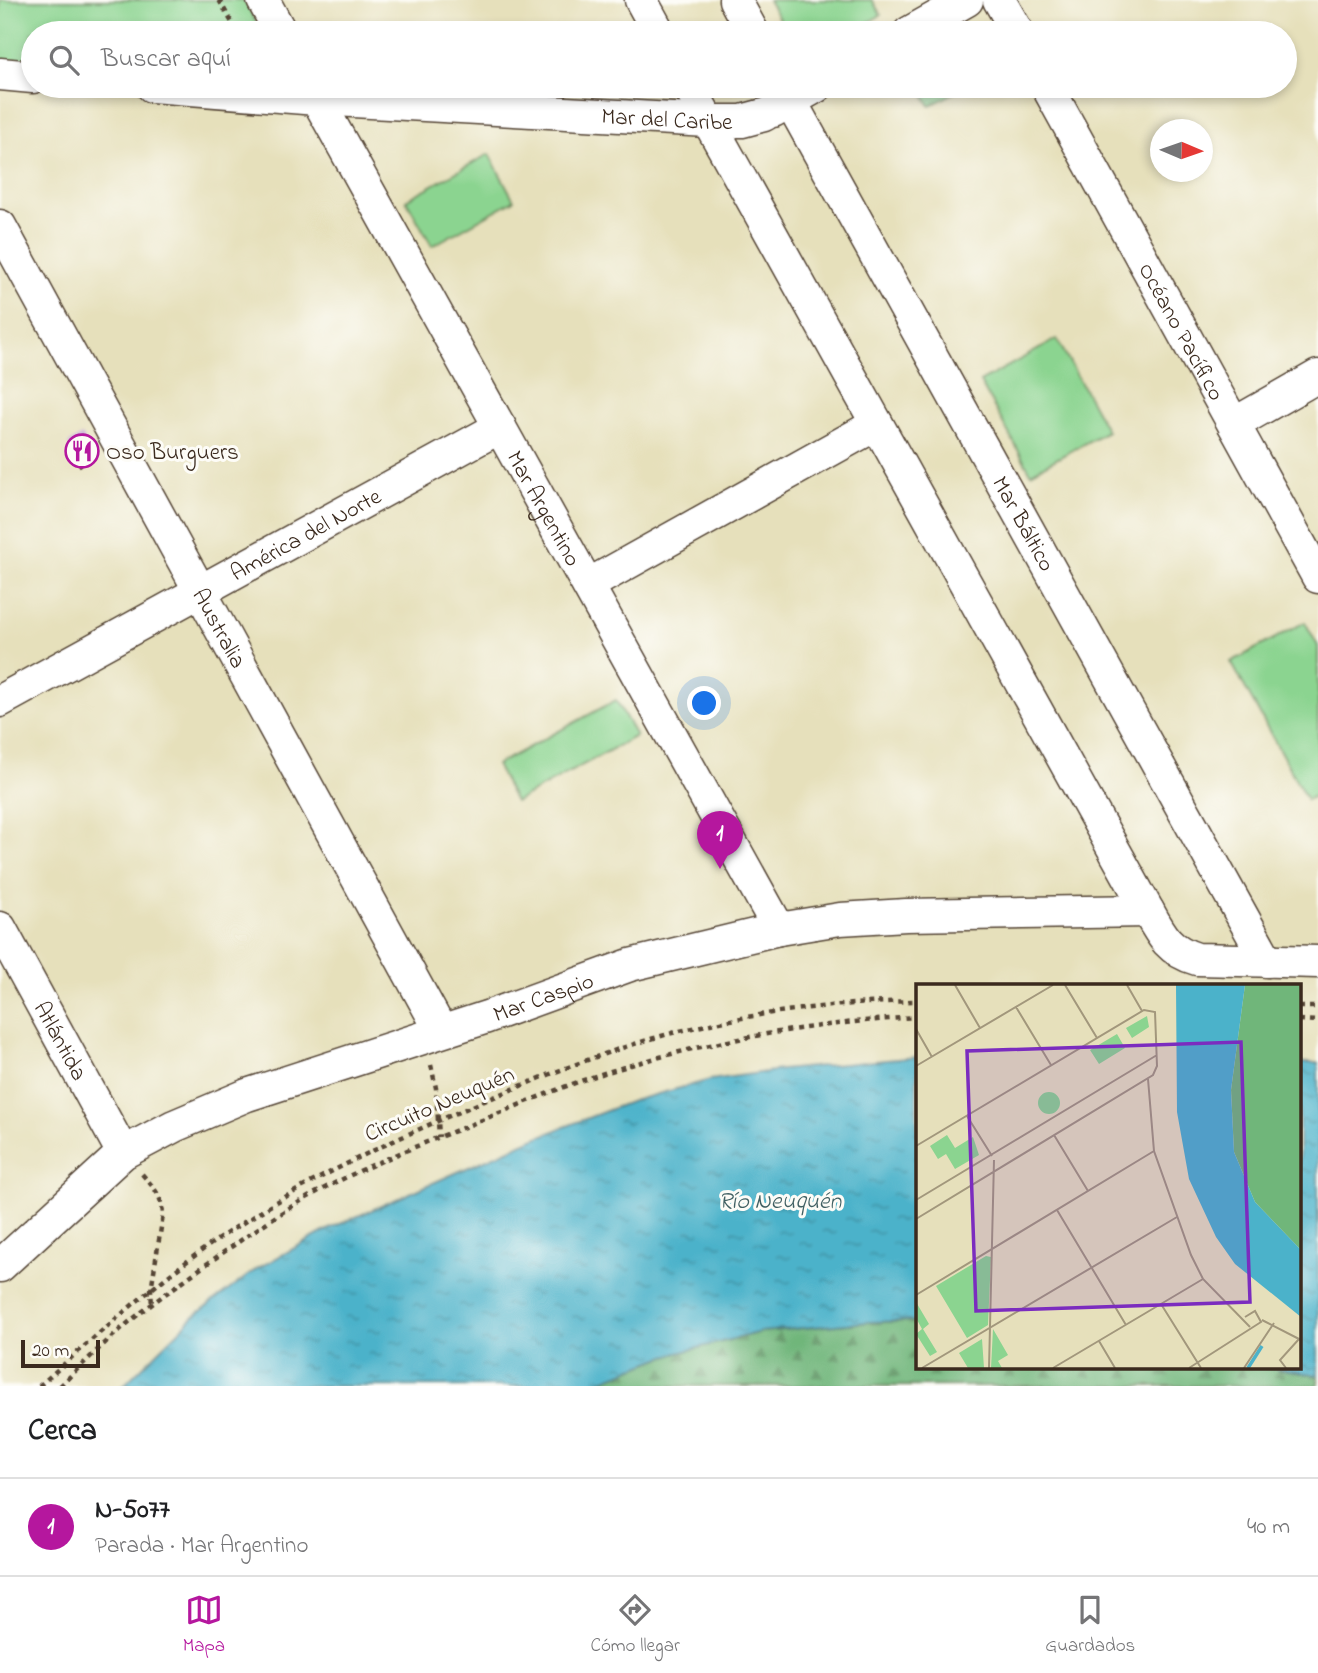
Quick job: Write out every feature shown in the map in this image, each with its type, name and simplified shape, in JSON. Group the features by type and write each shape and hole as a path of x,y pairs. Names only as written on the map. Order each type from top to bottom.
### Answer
{"street":[{"path":"263,0 274,21"},
{"path":"641,0 652,21"},
{"path":"735,0 746,21"},
{"path":"930,21 967,0"},
{"path":"999,0 1011,21"},
{"path":"0,74 21,75"},
{"name":"Mar Argentino","path":"317,98 779,929"},
{"name":"Mar del Caribe","path":"396,98 708,121 742,121 787,98"},
{"path":"696,98 1160,931 1174,949 1197,959 1318,962"},
{"name":"Mar del Caribe","path":"733,164 745,136 756,122 788,98"},
{"name":"Mar Báltico","path":"790,98 1267,961"},
{"name":"Océano Pacífico","path":"1054,98 1318,577"},
{"name":"Australia","path":"0,226 441,1031"},
{"path":"1234,424 1318,376"},
{"path":"588,585 877,424"},
{"name":"América del Norte","path":"0,701 500,427"},
{"name":"Mar Caspio","path":"0,1266 123,1153 174,1126 247,1095 509,1009 630,965 779,929 830,920 873,916 1148,911"},
{"name":"Atlántida","path":"2,935 123,1153"}],"path":[{"path":"219,0 231,21"},
{"name":"Circuito Neuquén","path":"39,1386 151,1290 210,1245 296,1189 364,1154 438,1121 563,1069 675,1033 787,1010 916,1001"},
{"path":"1300,1007 1318,1007"},
{"path":"60,1386 134,1318 206,1264 302,1200 349,1176 439,1137 562,1088 619,1068 685,1050 747,1036 916,1017"},
{"path":"1300,1020 1318,1021"},
{"path":"439,1137 433,1070 427,1054 441,1031"},
{"path":"123,1153 155,1189 162,1206 163,1215 151,1290 152,1305"}],"green space":[{"path":"0,0 244,0 255,21 21,21 21,67 0,66"},
{"path":"768,0 872,0 881,15 871,21 780,21"},
{"path":"926,98 944,98 930,106"},
{"path":"489,154 514,200 432,246 406,200"},
{"path":"1057,339 1107,431 1031,473 980,382"},
{"path":"1305,622 1318,646 1318,794 1307,800 1231,662"},
{"path":"616,700 636,736 515,802 496,765"},
{"path":"916,1321 916,1368 1270,1368 1318,1375 1318,1386 587,1386 662,1357 761,1332 868,1322"}],"water":[{"name":"Río Neuquén","path":"916,1057 916,1321 868,1322 761,1332 662,1357 587,1386 123,1386 193,1317 258,1268 331,1228 528,1141 632,1101 710,1080"},
{"path":"1300,1063 1318,1063 1318,1375 1270,1368 1300,1368"}],"building":[{"name":"Oso Burguers","path":"82,435 95,458 80,466 68,444"}],"place":[{"name":"Oso Burguers","path":"82,451"},
{"name":"N-5077","path":"720,869"}]}
